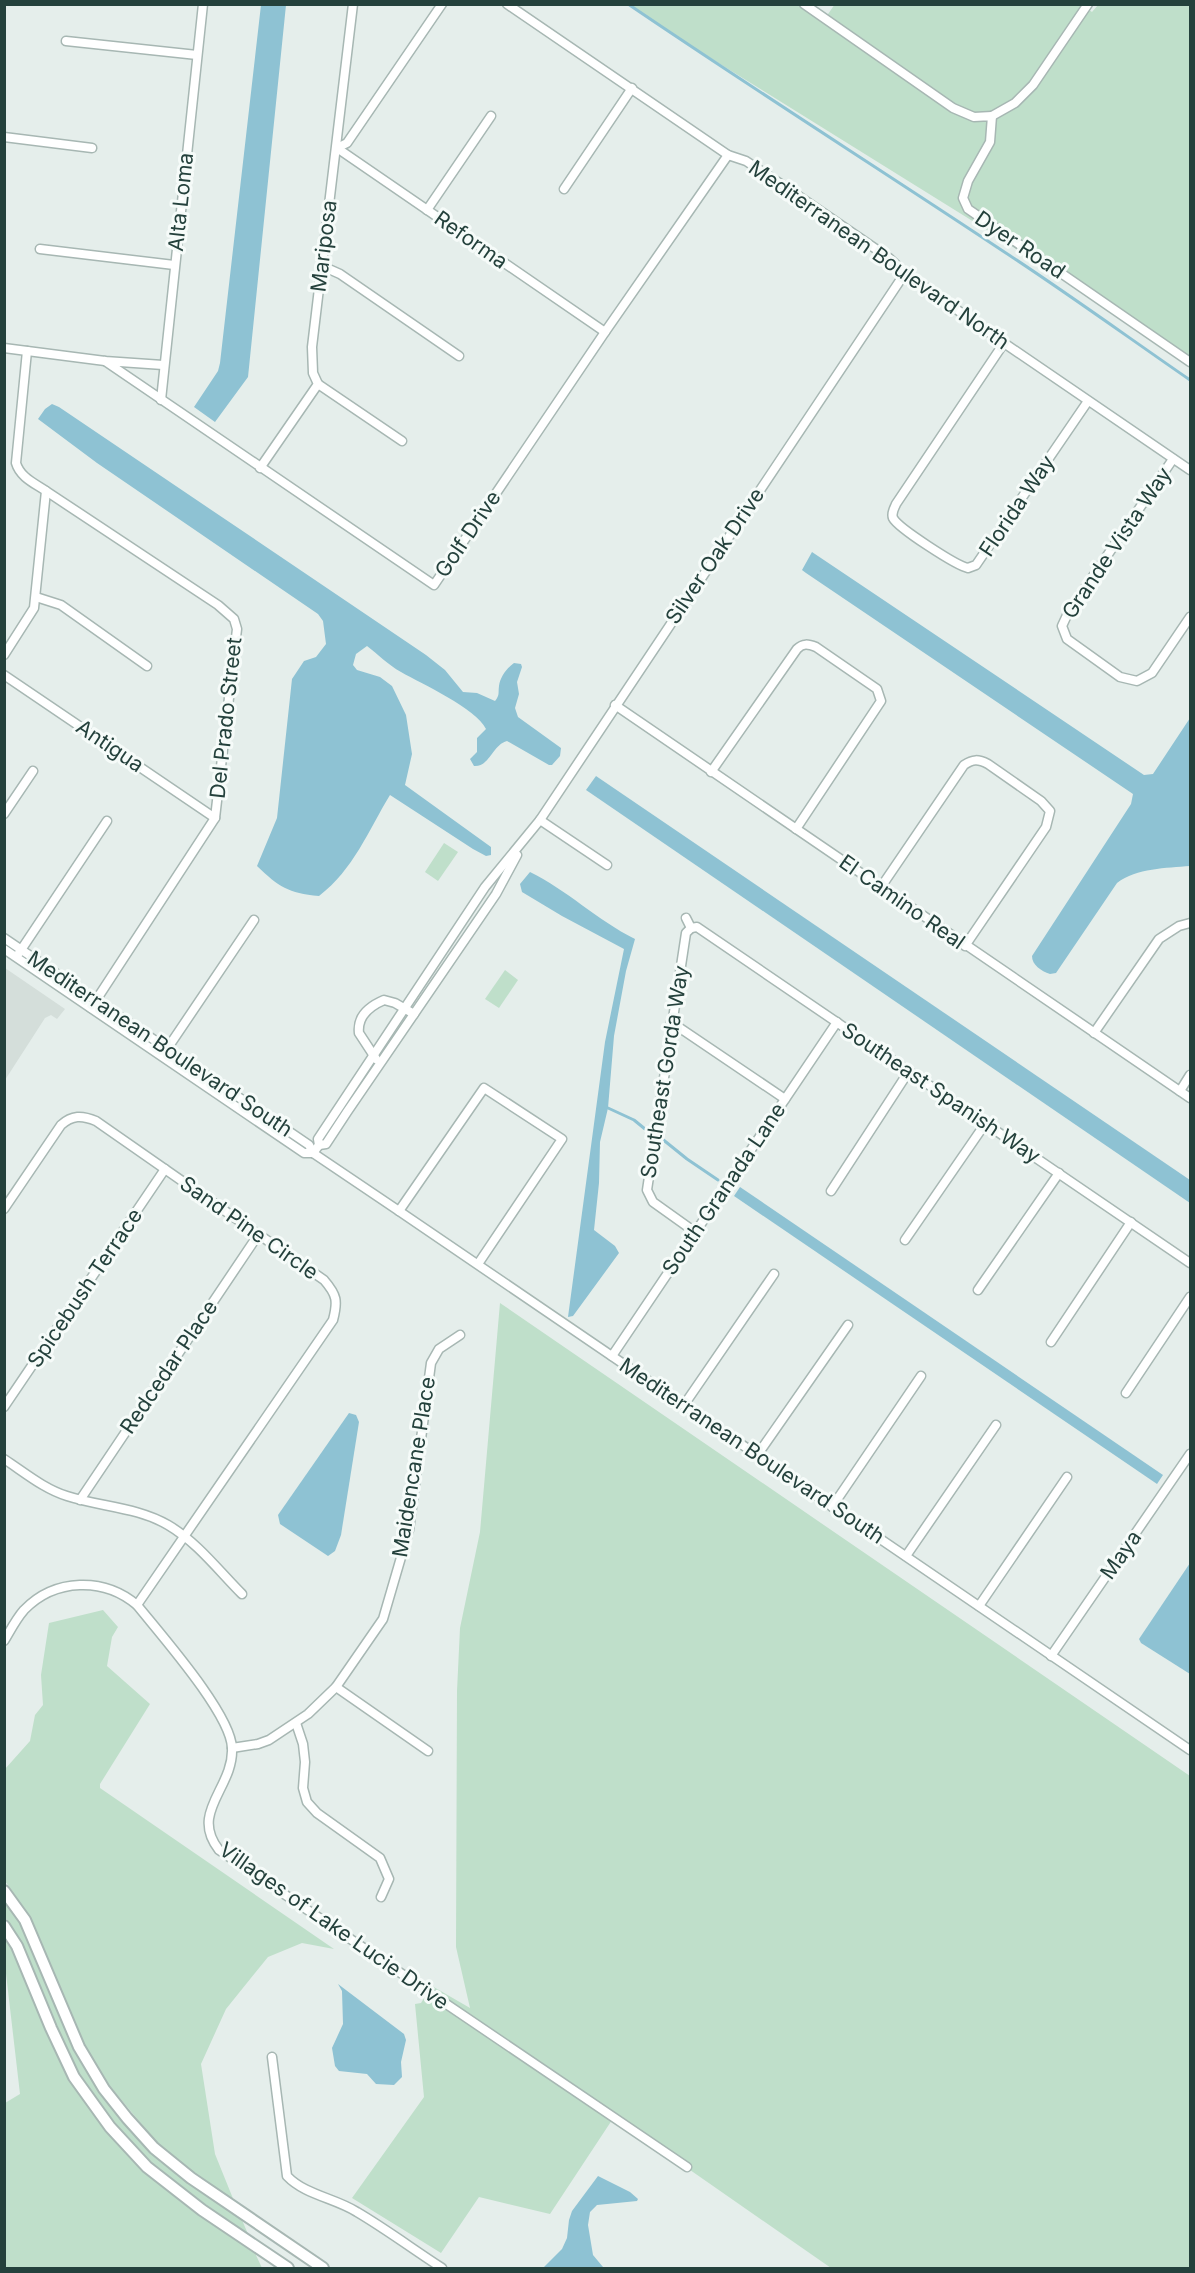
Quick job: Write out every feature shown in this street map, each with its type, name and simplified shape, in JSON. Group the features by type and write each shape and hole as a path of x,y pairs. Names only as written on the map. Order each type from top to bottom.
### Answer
{"street":[{"name":"Alta Loma","path":"161,400 203,4"},
{"name":"Mariposa","path":"318,384 313,373 312,347 353,4"},
{"path":"337,148 347,143 442,4"},
{"name":"Mediterranean Boulevard North","path":"507,4 728,155 746,161 787,188 1004,343 1191,470"},
{"path":"804,4 953,108 974,117 992,116 1015,104 1033,85 1088,4"},
{"path":"66,41 197,55"},
{"path":"564,189 632,88"},
{"path":"427,210 491,116"},
{"name":"Dyer Road","path":"992,116 990,142 968,181 963,198 968,209 1191,362"},
{"path":"4,137 92,148"},
{"name":"Reforma","path":"337,148 605,332"},
{"name":"Golf Drive","path":"105,361 434,585 728,155"},
{"path":"40,249 174,265"},
{"path":"321,268 340,274 459,357"},
{"name":"Silver Oak Drive","path":"316,1149 318,1139 404,1007 485,887 540,820 904,273"},
{"name":"Florida Way","path":"1004,343 900,497 892,513 898,524 927,544 964,567 976,565 1088,400"},
{"name":"Golf Drive","path":"4,348 105,361 163,365"},
{"path":"4,655 28,621 36,597 46,491 23,476 18,471 16,463 27,351"},
{"path":"260,468 318,384 402,441"},
{"name":"Grande Vista Way","path":"1173,459 1068,613 1062,626 1067,639 1120,677 1137,681 1152,673 1191,617"},
{"name":"Del Prado Street","path":"46,491 218,605 234,619 237,629 215,818 94,1004"},
{"path":"36,597 60,605 147,666"},
{"path":"711,772 801,645 809,644 834,660 877,689 881,701 796,829"},
{"name":"Antigua","path":"4,675 215,818"},
{"name":"El Camino Real","path":"615,705 965,946 1191,1098"},
{"path":"881,887 964,765 970,761 979,759 988,764 1041,801 1050,812 1046,827 965,946"},
{"path":"4,814 33,771"},
{"path":"540,820 607,865"},
{"path":"19,953 107,821"},
{"name":"Silver Oak Drive","path":"316,1149 326,1144 496,894 526,838"},
{"path":"686,918 691,928"},
{"path":"165,1052 254,920"},
{"path":"1094,1033 1159,939 1166,933 1191,923"},
{"name":"Southeast Spanish Way","path":"691,928 697,927 1191,1263"},
{"name":"Southeast Gorda Way","path":"691,928 686,933 671,1022 647,1190 653,1202 694,1232"},
{"name":"Mediterranean Boulevard South","path":"4,938 19,953 165,1052 316,1149 399,1212 1191,1750"},
{"name":"Mediterranean Boulevard South","path":"4,949 19,953"},
{"path":"381,1063 372,1057 359,1033 361,1018 374,1004 384,1000 404,1007 414,1014"},
{"path":"671,1022 785,1098"},
{"name":"South Granada Lane","path":"612,1356 837,1022"},
{"path":"831,1191 909,1071"},
{"path":"1180,1091 1191,1075"},
{"path":"399,1212 484,1088 562,1139 478,1264"},
{"name":"Sand Pine Circle","path":"4,1209 61,1125 68,1119 78,1116 96,1120 324,1280 334,1292 337,1305 333,1320 138,1605"},
{"path":"906,1240 986,1124"},
{"name":"Spicebush Terrace","path":"4,1407 165,1169"},
{"path":"978,1290 1059,1173"},
{"path":"1051,1342 1131,1222"},
{"name":"Redcedar Place","path":"80,1500 258,1235"},
{"path":"684,1405 774,1274"},
{"path":"1126,1393 1191,1297"},
{"path":"758,1454 848,1325"},
{"name":"Maidencane Place","path":"232,1748 269,1740 296,1723 336,1687 383,1619 409,1530 431,1363 439,1349 460,1335"},
{"path":"832,1507 921,1376"},
{"path":"906,1556 996,1425"},
{"name":"Maya","path":"1051,1656 1191,1454"},
{"path":"4,1459 53,1490 80,1500 143,1514 169,1526 186,1537 242,1594"},
{"path":"979,1606 1068,1477"},
{"name":"Villages of Lake Lucie Drive","path":"4,1641 20,1616 33,1602 65,1586 103,1587 122,1594 138,1605 217,1708 227,1726 232,1748 227,1777 208,1817 210,1834 219,1850 687,2168"},
{"name":"Villages of Lake Lucie Drive","path":"4,1647 10,1632"},
{"path":"336,1687 428,1751"},
{"path":"296,1723 303,1744 305,1762 303,1788 307,1802 317,1813 380,1858 389,1879 381,1897"},
{"path":"4,1891 25,1920 79,2047 104,2089 127,2118 154,2148 191,2178 323,2268"},
{"path":"4,1926 17,1946 74,2077 110,2127 147,2167 202,2210 288,2268"},
{"path":"272,2057 287,2176 296,2185 333,2199 356,2211 442,2268"}],"shaded area":[{"path":"5,968 65,1009 57,1019 51,1015 45,1018 5,1080"}],"green space":[{"path":"835,4 1081,4 1092,12 1098,5 1190,5 1190,365 995,235 629,5 808,5 826,17"},
{"path":"444,843 458,852 438,881 425,872"},
{"path":"505,970 518,980 499,1008 485,999"},
{"path":"500,1303 1190,1776 1190,2268 831,2268 614,2117 550,2214 479,2197 441,2253 352,2198 424,2097 415,2004 421,2003 432,1986 470,2008 456,1947 457,1691 460,1628 480,1532"},
{"path":"103,1610 118,1627 112,1637 107,1666 150,1704 100,1784 100,1788 334,1949 302,1943 268,1957 226,2009 201,2064 215,2154 234,2201 195,2174 158,2144 109,2085 84,2044 29,1916 5,1881 5,1769 30,1741 35,1715 43,1705 41,1675 49,1623"},
{"path":"4,1900 20,1923 74,2050 100,2092 151,2153 188,2183 242,2220 248,2234 205,2205 151,2163 114,2123 79,2074 55,2025 22,1944 5,1917"},
{"path":"5,1937 13,1949 69,2080 106,2131 144,2172 255,2253 262,2268 5,2268 5,2103 20,2094 5,1965"}],"water":[{"path":"261,5 286,5 248,377 215,422 194,407 218,371 220,363"},
{"path":"52,404 426,655 445,670 463,692 477,693 495,701 504,673 514,663 521,664 517,682 519,694 515,708 518,717 561,748 560,756 552,765 507,741 498,747 488,760 474,766 470,759 477,752 477,738 486,729 471,713 448,697 396,669 367,646 356,654 353,665 357,670 380,677 392,686 406,715 412,754 405,785 491,847 491,855 486,856 473,849 390,795 351,862 319,896 285,888 257,866 277,818 292,679 304,661 316,657 326,644 323,621 318,614 97,463 38,419"},
{"path":"812,552 1144,775 1153,774 1190,718 1190,866 1162,868 1133,874 1117,883 1056,973 1050,974 1038,967 1032,956 1131,804 1133,794 802,570"},
{"path":"596,776 1190,1180 1190,1203 586,790"},
{"path":"530,872 557,887 635,939 626,971 614,1036 608,1108 600,1142 594,1230 615,1246 619,1253 573,1316 568,1317 605,1042 624,949 522,892 520,884"},
{"path":"740,1187 1163,1475 1157,1484 734,1196"},
{"path":"349,1413 356,1415 359,1422 341,1535 335,1551 328,1556 280,1524 278,1515"},
{"path":"1190,1563 1190,1674 1141,1643 1139,1639"},
{"path":"338,1984 404,2034 406,2040 401,2062 402,2077 394,2085 376,2084 367,2074 339,2071 335,2066 332,2048 343,2024 342,1991"},
{"path":"598,2176 630,2192 638,2199 637,2201 597,2205 590,2212 588,2225 593,2255 603,2267 543,2268 562,2249 567,2238 572,2211"}],"waterway":[{"path":"628,4 967,227 1190,380"},
{"path":"608,1108 634,1120 645,1129"},
{"path":"661,1138 718,1180"}]}
